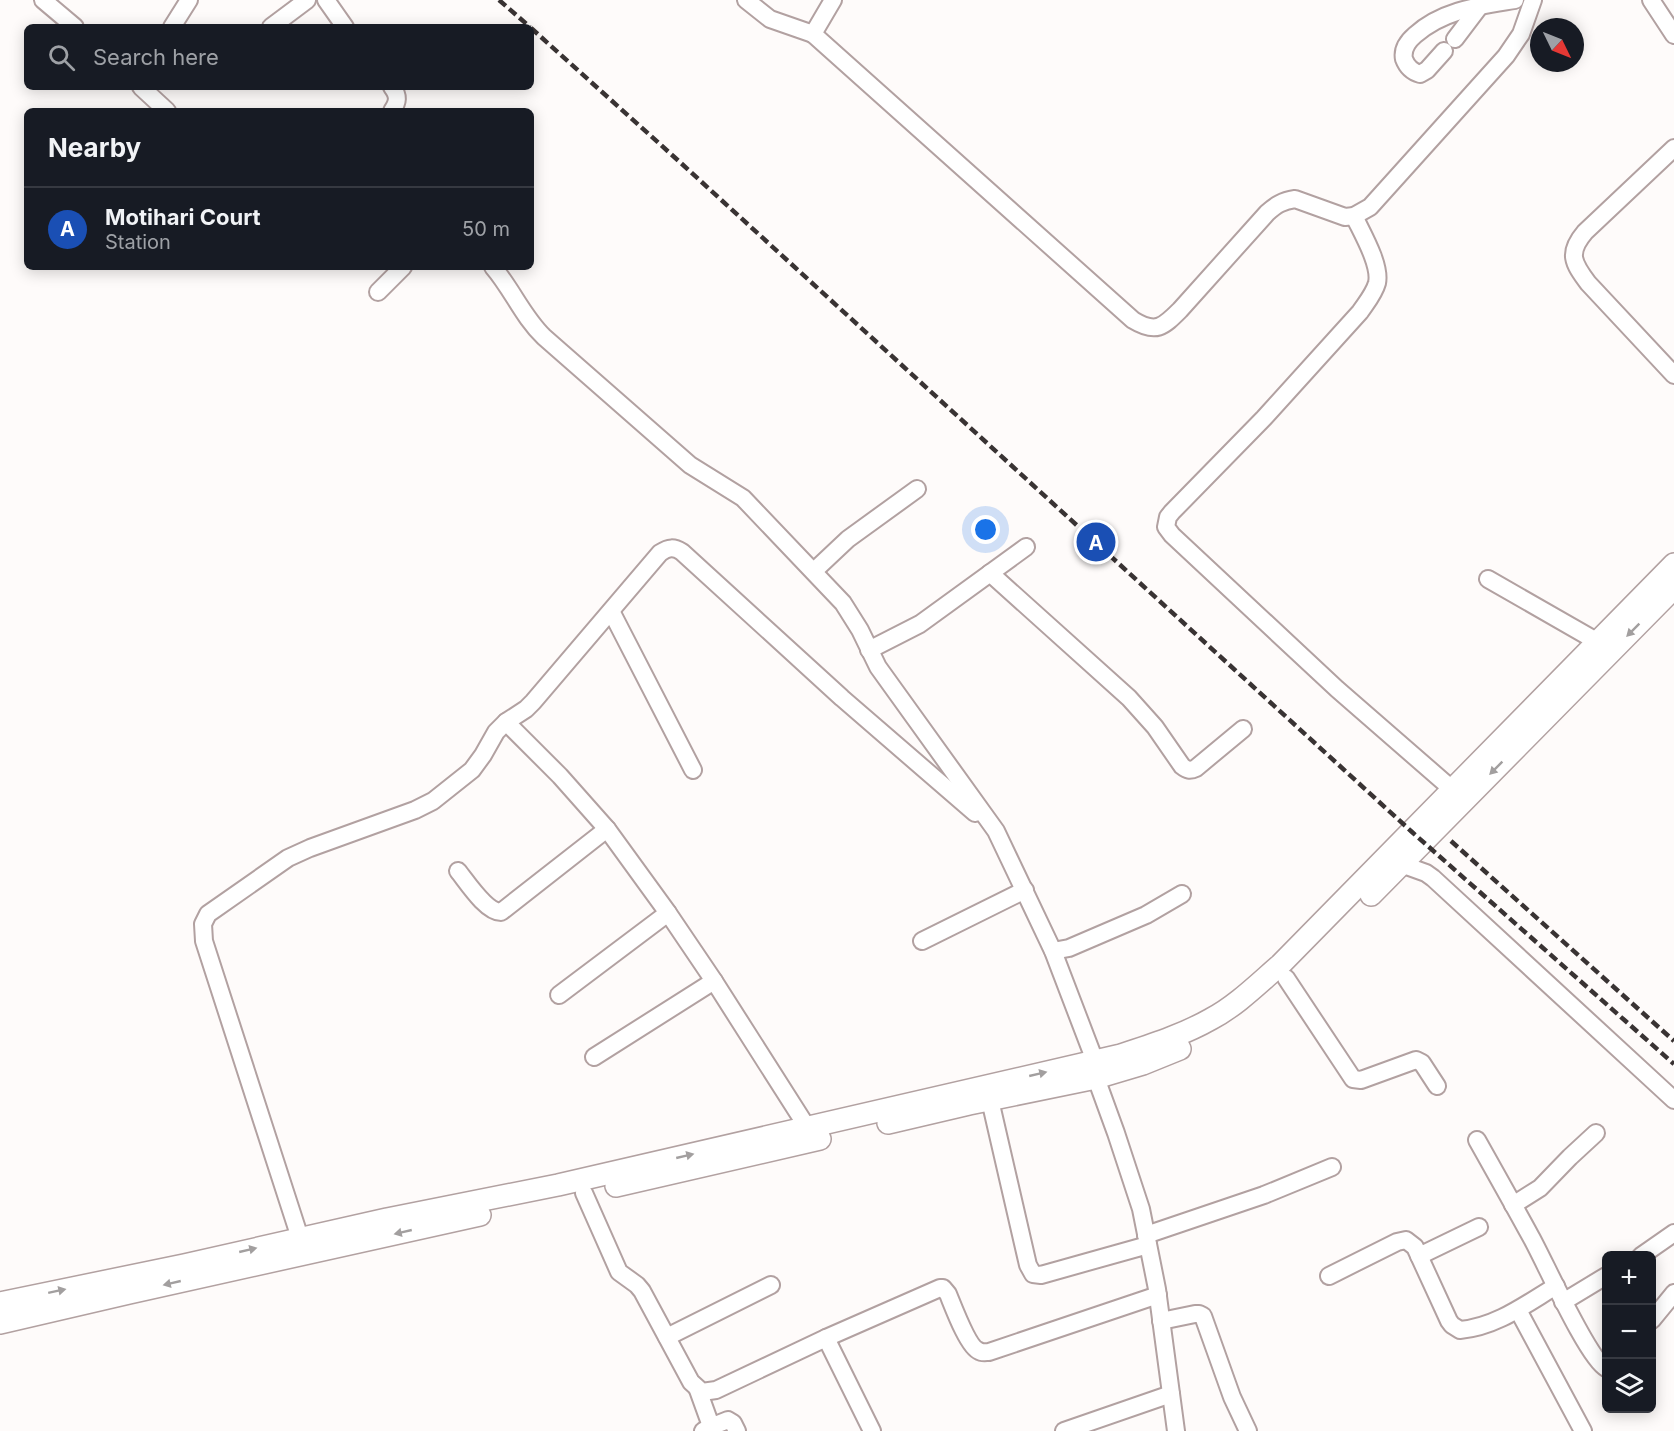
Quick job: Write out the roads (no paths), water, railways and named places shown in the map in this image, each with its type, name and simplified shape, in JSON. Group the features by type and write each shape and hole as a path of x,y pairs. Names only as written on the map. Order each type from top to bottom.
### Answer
{"main road":[{"path":"0,1323 336,1246 684,1172 990,1100 1096,1069 1184,1032 1212,1019 1252,990 1280,965 1674,564"},
{"path":"0,1303 558,1185 807,1127 1096,1069 1143,1064 1212,1034 1234,1021 1286,978 1674,588"}],"street":[{"path":"43,0 71,24"},
{"path":"174,24 189,0"},
{"path":"275,24 308,0"},
{"path":"326,0 343,24"},
{"path":"746,0 770,19 813,34 1133,320 1151,328 1160,327 1168,322 1267,213 1278,204 1287,200 1295,200 1345,217 1354,216 1370,207 1506,56 1521,33 1533,0"},
{"path":"813,34 833,0"},
{"path":"1480,6 1427,70 1420,74 1410,68 1404,57 1407,44 1420,31 1440,17 1457,11 1480,6 1515,0"},
{"path":"1651,0 1674,35"},
{"path":"1664,0 1674,15"},
{"path":"144,90 164,108"},
{"path":"393,108 398,97 394,90"},
{"path":"1674,148 1585,232 1574,249 1573,258 1576,268 1588,283 1674,375"},
{"path":"1354,216 1378,274 1377,284 1371,296 1360,312 1264,418 1172,512 1168,517 1166,527 1296,651 1453,790"},
{"path":"378,292 400,270"},
{"path":"495,270 544,337 690,465 743,498 843,603 878,667 996,831 1053,951 1096,1069 1141,1209 1158,1295 1176,1431"},
{"path":"814,571 848,539 917,489"},
{"path":"300,1238 204,941 203,924 208,914 288,858 415,810 433,801 472,770 496,732 533,702 666,548 671,547 682,552 842,698 996,831"},
{"path":"869,650 920,624 1026,547"},
{"path":"990,573 1145,714 1185,769 1196,768 1243,729"},
{"path":"1488,579 1598,642"},
{"path":"611,611 693,770"},
{"path":"507,722 560,776 607,829 714,981 807,1127"},
{"path":"458,871 492,910 501,912 607,829"},
{"path":"1401,864 1433,878 1674,1100"},
{"path":"922,941 1025,890"},
{"path":"1053,951 1069,948 1135,920 1182,894"},
{"path":"560,995 668,913"},
{"path":"1286,978 1353,1079 1361,1080 1416,1060 1422,1063 1437,1086"},
{"path":"594,1057 714,981"},
{"path":"990,1100 1028,1265 1033,1274 1041,1275 1147,1240 1332,1167"},
{"path":"1513,1205 1540,1188 1596,1134"},
{"path":"1477,1140 1563,1302 1597,1361 1602,1365"},
{"path":"584,1193 617,1269 639,1287 691,1382 698,1390 707,1429 728,1420 733,1423 737,1431"},
{"path":"1419,1256 1479,1227"},
{"path":"1648,1251 1674,1233"},
{"path":"1329,1276 1401,1240 1406,1240 1413,1245 1419,1256 1449,1321 1460,1330 1490,1323 1518,1310 1556,1286"},
{"path":"1563,1302 1602,1278"},
{"path":"667,1337 771,1285"},
{"path":"698,1390 708,1392 717,1390 826,1338 940,1288 948,1294 970,1343 976,1350 983,1352 989,1352 1158,1295"},
{"path":"1656,1315 1674,1293"},
{"path":"1518,1310 1583,1431"},
{"path":"1161,1321 1195,1314 1203,1316 1232,1397 1248,1431"},
{"path":"826,1338 872,1431"},
{"path":"1064,1431 1171,1394"}],"railway":[{"path":"499,0 527,24"},
{"path":"534,31 1412,832 1674,1064"},
{"path":"1451,841 1674,1041"}],"place":[{"name":"Motihari Court","path":"1096,542"}]}
